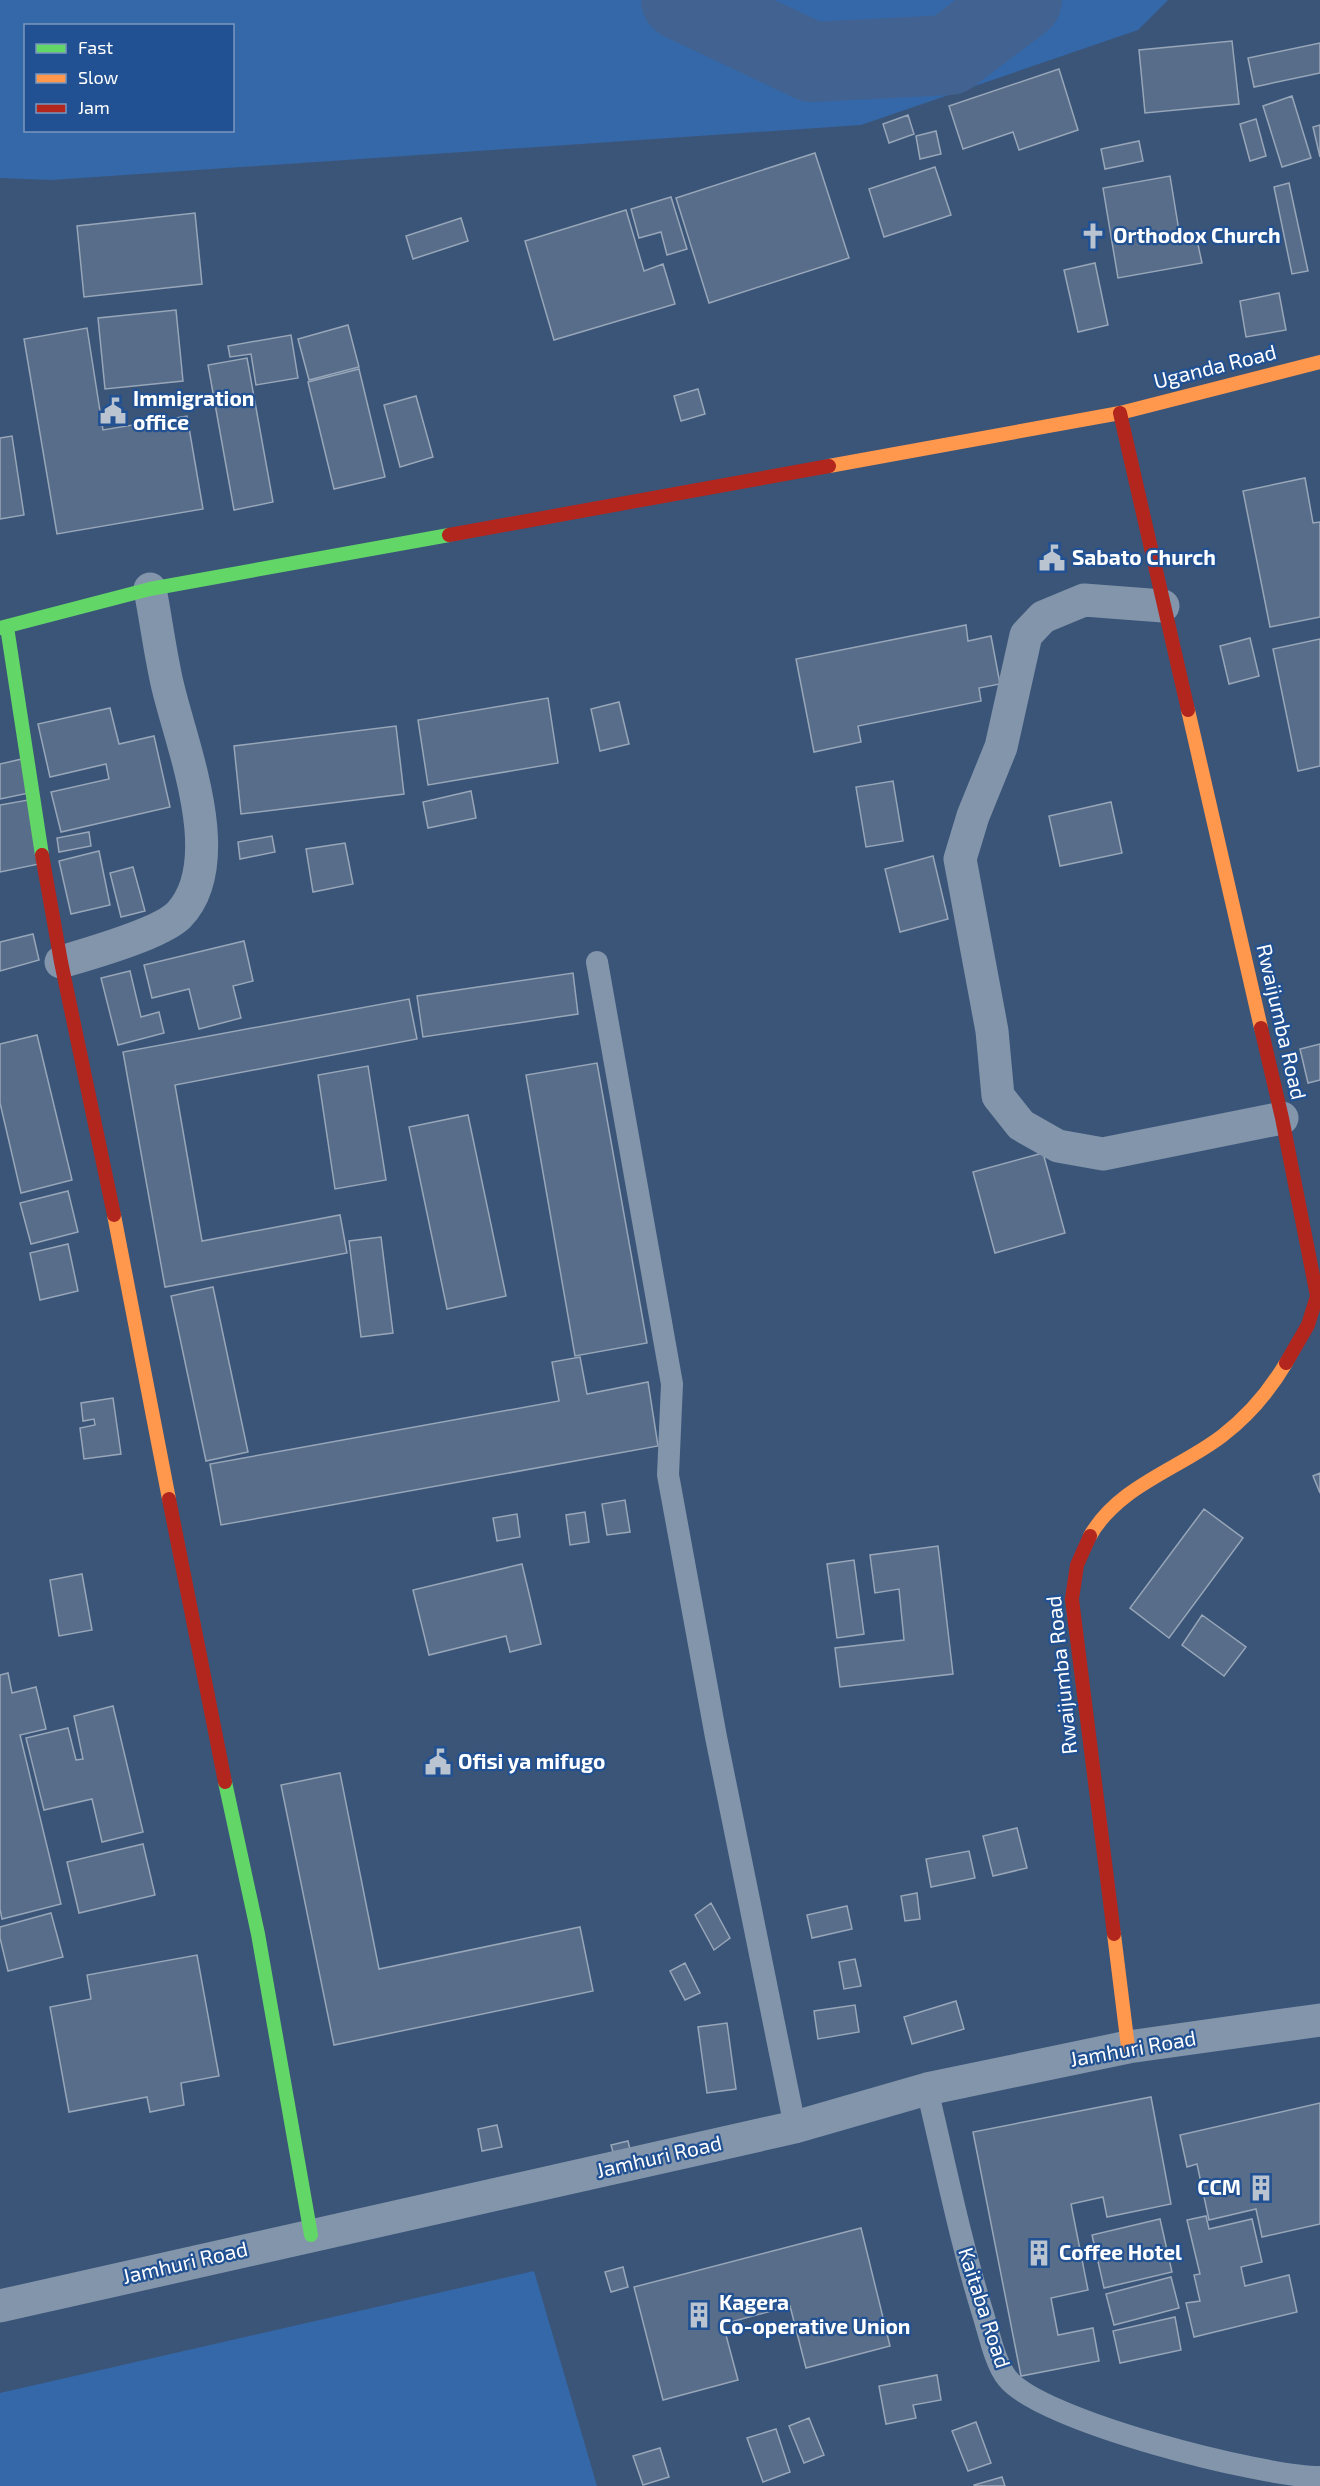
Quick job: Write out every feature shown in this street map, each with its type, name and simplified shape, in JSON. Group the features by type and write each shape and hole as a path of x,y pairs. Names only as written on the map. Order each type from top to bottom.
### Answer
{"street":[{"name":"Uganda Road","path":"3,628 150,589 1120,413 1320,362"},
{"name":"Rwaijumba Road","path":"1120,413 1282,1118 1317,1296 1308,1325 1272,1387 1224,1436 1118,1501 1091,1533 1077,1565 1072,1599 1128,2047"},
{"path":"61,962 110,948 164,924 178,915 195,891 200,859 200,808 167,683 150,589"},
{"path":"1164,606 1084,600 1042,617 1026,634 1000,747 973,816 960,859 992,1031 998,1096 1021,1125 1058,1146 1103,1154 1282,1118"},
{"path":"3,628 61,962 101,1146 208,1702 258,1934 311,2235"},
{"name":"Jamhuri Road","path":"0,2306 795,2127 927,2089 1128,2047 1320,2020"}],"lane":[{"path":"597,962 672,1384 668,1475 716,1737 795,2127"},
{"name":"Kaitaba Road","path":"927,2089 967,2263 994,2350 1007,2379 1040,2403 1088,2423 1214,2459 1298,2477 1320,2477"}],"shaded area":[{"path":"0,0 1168,0 1138,30 861,125 51,180 0,178"},
{"path":"534,2271 597,2486 0,2486 0,2393"}],"building":[{"path":"1232,41 1239,104 1145,113 1139,50"},
{"path":"1320,43 1320,73 1254,87 1248,58"},
{"path":"1059,69 1078,130 1019,150 1013,132 963,149 949,106"},
{"path":"1292,96 1311,158 1282,167 1263,106"},
{"path":"908,115 914,134 889,143 883,124"},
{"path":"1256,119 1266,156 1250,161 1240,124"},
{"path":"1320,125 1320,157 1313,127"},
{"path":"936,131 941,154 920,159 916,136"},
{"path":"1139,141 1143,161 1105,169 1101,149"},
{"path":"815,153 849,258 709,303 676,198"},
{"path":"935,167 951,215 884,237 869,189"},
{"path":"1170,176 1181,243 1197,240 1202,263 1118,278 1103,188"},
{"path":"1289,183 1308,271 1292,274 1274,187"},
{"path":"671,197 687,249 667,255 661,232 639,238 631,209"},
{"path":"626,210 644,271 663,264 675,304 554,340 525,241"},
{"path":"195,213 202,284 84,297 77,226"},
{"path":"461,218 468,241 413,259 406,236"},
{"path":"1095,263 1108,325 1078,332 1064,270"},
{"path":"1279,293 1286,330 1246,337 1240,301"},
{"path":"176,310 183,381 105,389 98,318"},
{"path":"348,325 359,367 309,380 298,339"},
{"path":"87,328 103,430 187,416 203,509 57,534 24,339"},
{"path":"291,335 298,378 256,385 251,354 230,357 228,346"},
{"path":"247,358 273,502 234,510 208,365"},
{"path":"359,369 385,477 334,489 308,382"},
{"path":"698,389 705,414 681,421 674,396"},
{"path":"416,396 433,457 400,467 384,405"},
{"path":"12,436 24,515 0,519 0,438"},
{"path":"1305,478 1313,523 1320,522 1320,617 1270,627 1243,491"},
{"path":"966,625 968,641 991,636 1000,684 979,688 981,701 858,726 861,742 814,752 796,659"},
{"path":"1250,638 1259,676 1229,684 1220,646"},
{"path":"1320,639 1320,766 1298,771 1273,649"},
{"path":"548,698 558,763 428,785 418,720"},
{"path":"619,702 629,744 600,751 591,709"},
{"path":"110,708 119,744 154,736 170,807 61,832 51,792 109,779 106,764 50,777 38,724"},
{"path":"396,726 404,794 241,814 234,746"},
{"path":"22,759 29,793 0,799 0,764"},
{"path":"893,781 903,841 866,847 856,787"},
{"path":"471,791 476,818 428,828 423,802"},
{"path":"28,800 39,864 0,872 0,805"},
{"path":"1111,802 1122,853 1060,866 1049,816"},
{"path":"89,832 91,846 59,852 57,838"},
{"path":"272,836 275,852 240,859 238,842"},
{"path":"345,843 353,884 313,892 306,849"},
{"path":"99,851 110,905 71,914 59,861"},
{"path":"933,856 948,919 900,932 885,869"},
{"path":"133,867 145,911 121,917 110,873"},
{"path":"33,934 39,960 0,971 0,942"},
{"path":"244,941 253,981 233,986 241,1018 199,1029 189,989 152,998 144,965"},
{"path":"130,971 141,1017 159,1012 164,1033 118,1045 101,978"},
{"path":"573,973 578,1014 423,1037 417,996"},
{"path":"409,999 417,1039 175,1085 202,1241 340,1215 347,1253 165,1287 123,1052"},
{"path":"37,1035 72,1180 21,1193 0,1103 0,1044"},
{"path":"1320,1044 1320,1080 1308,1083 1300,1049"},
{"path":"597,1063 647,1343 575,1356 526,1075"},
{"path":"368,1066 386,1180 335,1189 318,1075"},
{"path":"468,1115 506,1296 447,1309 409,1127"},
{"path":"1043,1153 1065,1233 995,1253 973,1172"},
{"path":"68,1191 78,1232 31,1244 20,1203"},
{"path":"381,1237 393,1333 361,1337 349,1241"},
{"path":"68,1244 78,1291 40,1300 30,1253"},
{"path":"213,1287 248,1452 206,1461 171,1296"},
{"path":"580,1357 587,1394 648,1382 658,1446 221,1525 210,1464 559,1401 552,1362"},
{"path":"113,1398 121,1454 84,1459 80,1428 95,1425 94,1419 83,1421 81,1403"},
{"path":"1320,1473 1320,1493 1313,1476"},
{"path":"625,1500 630,1532 607,1535 602,1504"},
{"path":"1204,1509 1243,1538 1169,1638 1130,1608"},
{"path":"585,1512 589,1542 570,1545 566,1515"},
{"path":"517,1514 520,1537 497,1541 493,1518"},
{"path":"938,1546 953,1674 840,1687 835,1648 904,1640 899,1589 875,1593 870,1555"},
{"path":"854,1560 864,1634 837,1638 827,1564"},
{"path":"522,1564 541,1644 510,1652 506,1636 429,1655 413,1590"},
{"path":"82,1574 92,1630 59,1636 50,1580"},
{"path":"1202,1615 1246,1647 1224,1676 1182,1645"},
{"path":"8,1673 12,1693 36,1687 46,1729 20,1735 61,1904 2,1919 0,1909 0,1675"},
{"path":"113,1706 143,1832 102,1842 92,1799 44,1810 26,1738 68,1728 76,1760 83,1759 74,1716"},
{"path":"340,1773 379,1969 580,1927 593,1991 334,2045 281,1785"},
{"path":"1017,1828 1027,1868 993,1876 983,1836"},
{"path":"143,1844 155,1895 79,1913 67,1862"},
{"path":"969,1851 975,1878 931,1887 926,1859"},
{"path":"917,1893 920,1919 905,1921 901,1896"},
{"path":"711,1903 730,1938 714,1950 695,1915"},
{"path":"847,1906 852,1929 812,1938 807,1915"},
{"path":"51,1913 63,1957 8,1971 0,1938 0,1927"},
{"path":"197,1955 219,2076 181,2083 184,2105 150,2112 147,2097 69,2112 50,2007 91,1999 87,1975"},
{"path":"855,1959 861,1986 844,1989 839,1962"},
{"path":"685,1963 700,1993 685,2000 670,1971"},
{"path":"956,2001 964,2029 912,2044 904,2017"},
{"path":"855,2005 859,2032 818,2039 814,2011"},
{"path":"727,2023 736,2089 707,2093 698,2027"},
{"name":"Coffee Hotel","path":"1151,2097 1171,2204 1107,2217 1103,2197 1071,2204 1088,2290 1051,2298 1058,2335 1093,2328 1099,2361 1021,2376 973,2132"},
{"name":"CCM","path":"1320,2103 1320,2224 1262,2237 1256,2209 1209,2220 1197,2164 1187,2167 1180,2135"},
{"path":"497,2125 502,2147 482,2151 478,2129"},
{"path":"628,2141 631,2154 615,2159 611,2145"},
{"path":"1206,2216 1209,2229 1252,2219 1262,2262 1241,2267 1245,2286 1289,2275 1297,2312 1194,2337 1186,2303 1200,2301 1194,2275 1200,2274 1187,2220"},
{"path":"1160,2219 1172,2272 1104,2288 1092,2235"},
{"name":"Kagera Co-operative Union","path":"861,2228 890,2346 806,2368 790,2306 723,2324 738,2380 663,2400 634,2287"},
{"path":"623,2267 628,2287 611,2292 605,2272"},
{"path":"1171,2277 1179,2308 1114,2325 1106,2294"},
{"path":"1175,2317 1181,2350 1120,2363 1113,2331"},
{"path":"937,2375 941,2400 913,2405 916,2418 886,2424 879,2386"},
{"path":"809,2418 824,2455 804,2463 789,2426"},
{"path":"976,2422 991,2463 968,2471 952,2431"},
{"path":"776,2429 790,2472 763,2482 747,2438"},
{"path":"660,2448 669,2477 643,2485 633,2456"},
{"path":"1002,2477 1005,2486 974,2486 974,2485"}],"waterway":[{"path":"681,0 812,62 949,55 1022,0"}],"traffic: fast":[{"path":"0,628 150,589 449,535"},
{"path":"7,627 42,855"},
{"path":"225,1782 258,1934 311,2235"}],"traffic: slow":[{"path":"829,466 1120,413 1320,362"},
{"path":"1188,710 1261,1028"},
{"path":"114,1215 169,1499"},
{"path":"1090,1536 1116,1504 1133,1491 1205,1448 1231,1429 1257,1403 1286,1363"},
{"path":"1114,1934 1128,2047"}],"traffic: jam":[{"path":"1120,413 1188,710"},
{"path":"449,535 829,466"},
{"path":"42,855 61,962 114,1215"},
{"path":"1261,1028 1282,1118 1317,1296 1308,1325 1286,1363"},
{"path":"169,1499 225,1782"},
{"path":"1090,1536 1077,1565 1072,1599 1114,1934"}],"place":[{"name":"Orthodox Church","path":"1093,236"},
{"name":"Immigration office","path":"113,411"},
{"name":"Sabato Church","path":"1052,558"},
{"name":"Ofisi ya mifugo","path":"438,1762"},
{"name":"CCM","path":"1261,2188"},
{"name":"Coffee Hotel","path":"1039,2253"},
{"name":"Kagera Co-operative Union","path":"699,2315"}]}
